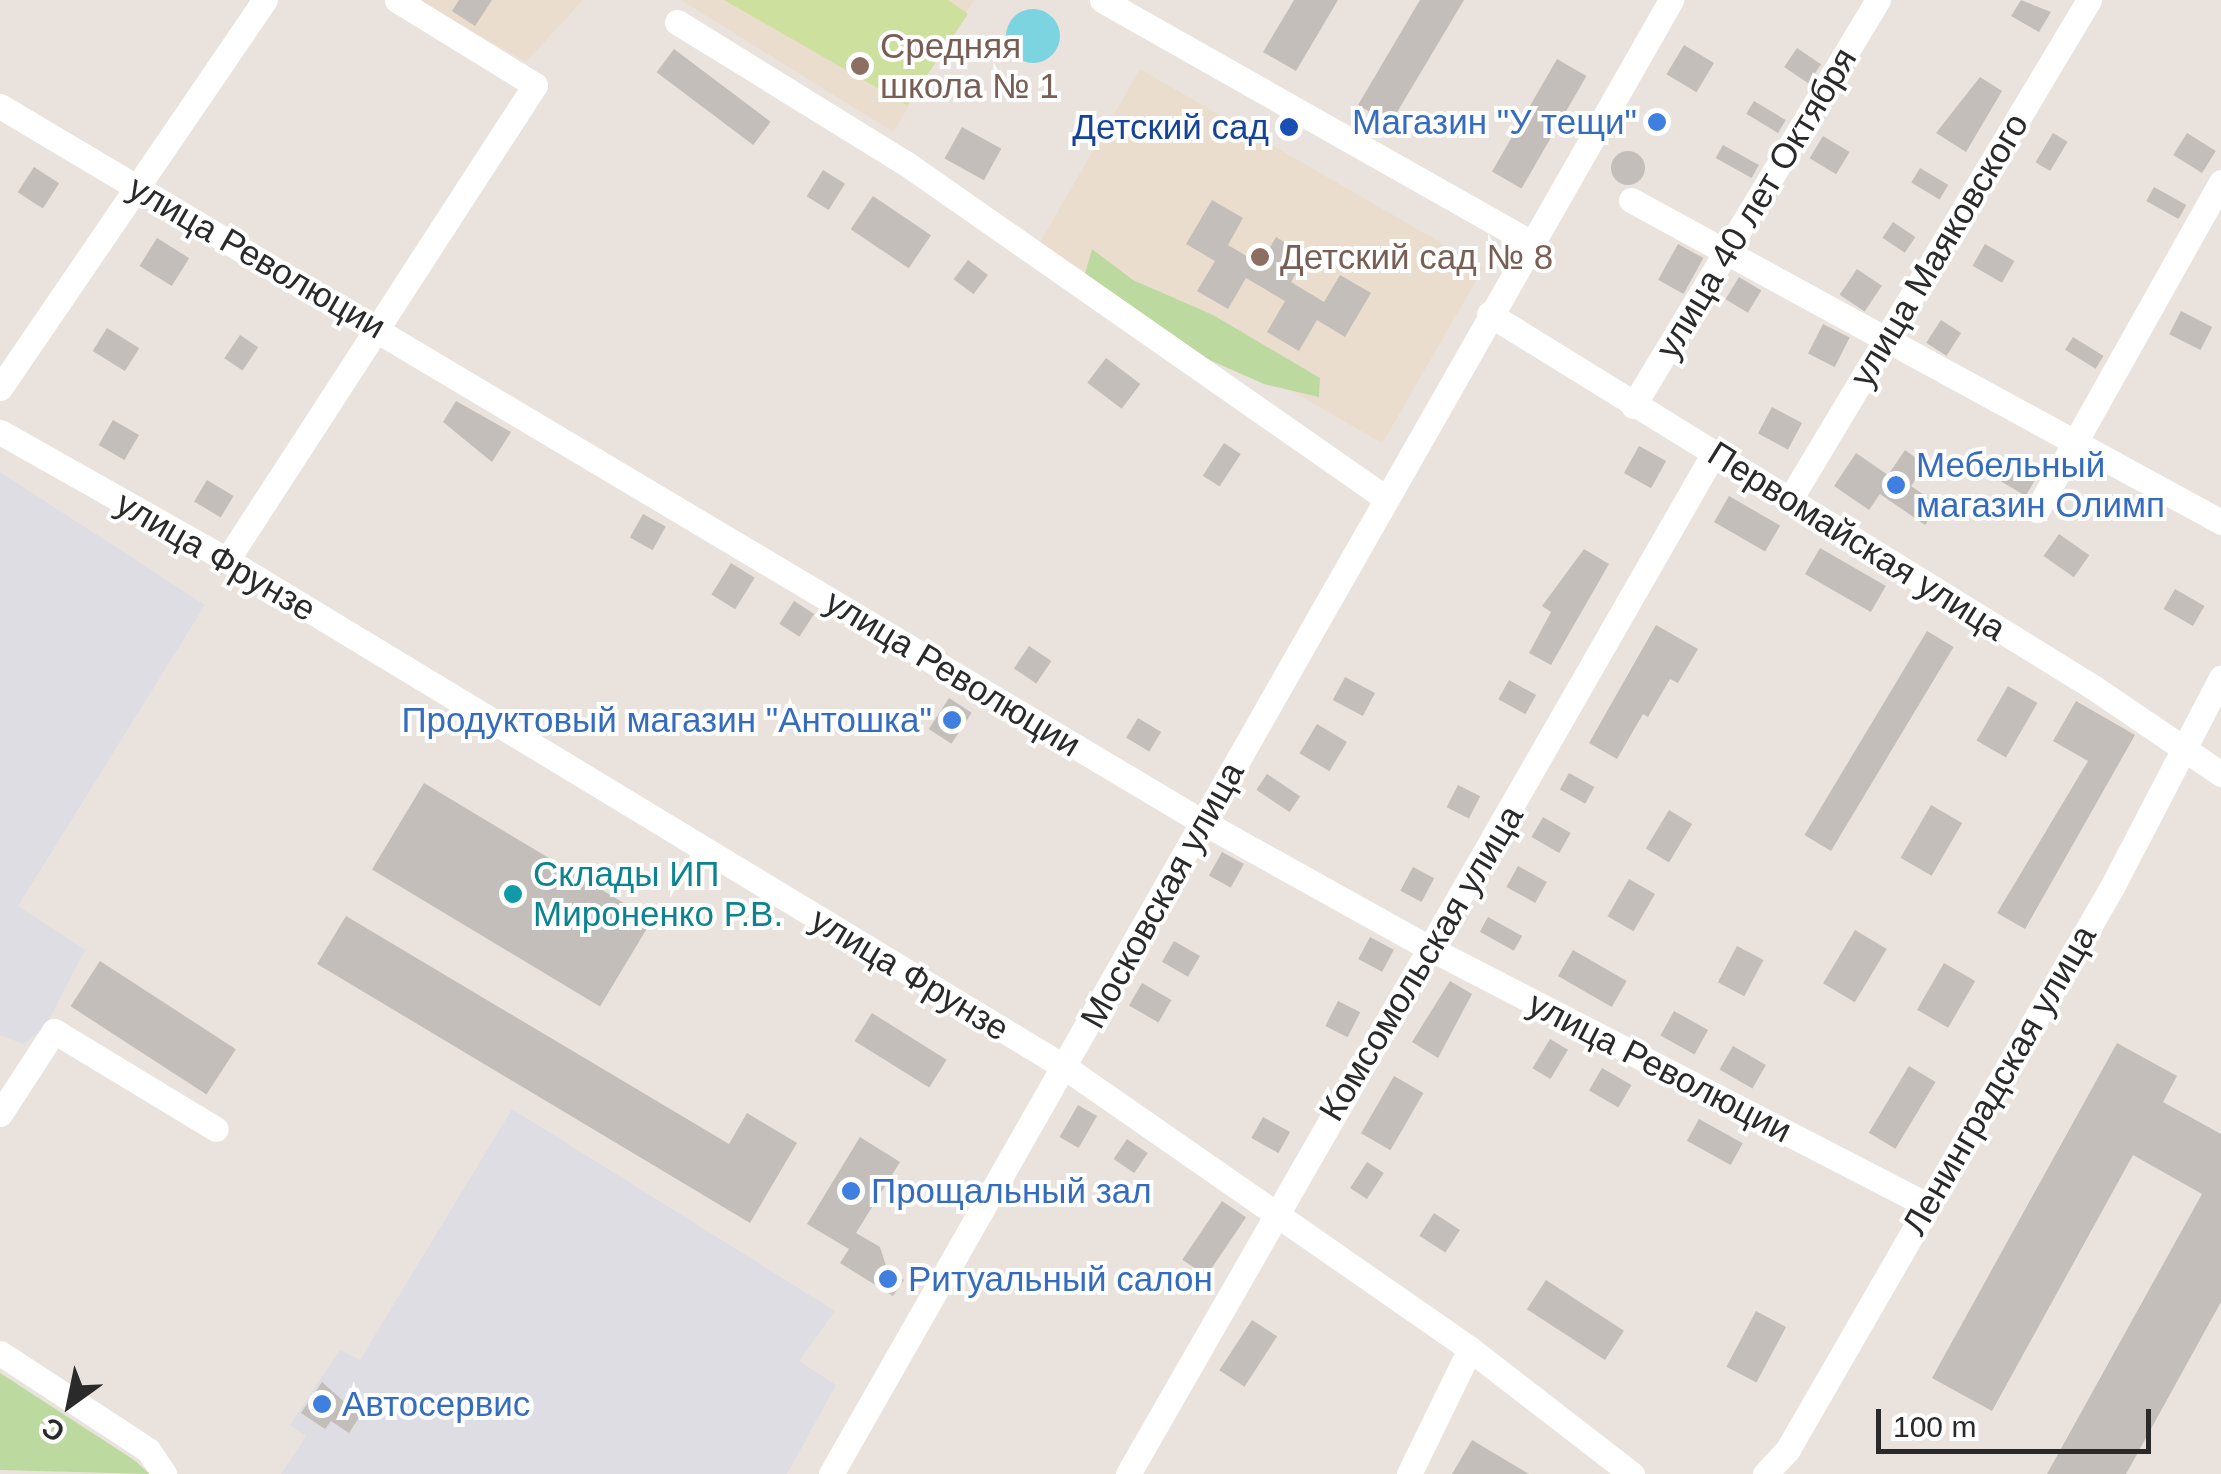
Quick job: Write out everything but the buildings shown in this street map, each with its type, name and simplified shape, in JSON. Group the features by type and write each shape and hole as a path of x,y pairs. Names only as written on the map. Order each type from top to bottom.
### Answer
{"street":[{"path":"0,388 265,0"},
{"path":"226,560 535,85 397,0"},
{"path":"1102,0 1532,242"},
{"name":"Московская улица","path":"831,1474 1066,1068 1384,497 1671,0"},
{"name":"улица 40 лет Октября","path":"1633,406 1878,0"},
{"name":"улица Маяковского","path":"1790,501 2089,0"},
{"path":"677,22 904,162 1384,497"},
{"name":"улица Революции","path":"0,106 1202,822 1432,950 1925,1204"},
{"path":"2038,510 2221,182"},
{"path":"1631,200 2221,522"},
{"name":"Первомайская улица","path":"1489,314 2093,687 2183,752 2221,774"},
{"name":"улица Фрунзе","path":"0,432 226,560 1066,1068 1470,1349 1632,1474"},
{"name":"Комсомольская улица","path":"1128,1474 1274,1210 1432,950 1714,453"},
{"name":"Ленинградская улица","path":"1764,1474 1788,1449 2183,752 2221,678"},
{"path":"0,1114 54,1032 216,1129"},
{"path":"1409,1474 1470,1349"},
{"path":"0,1353 148,1450 164,1474"}],"shaded area":[{"path":"418,0 583,0 526,62"},
{"name":"Средняя школа № 1","path":"681,0 974,0 893,132"},
{"name":"Детский сад № 8","path":"1140,69 1484,268 1382,443 1038,245"},
{"path":"0,472 205,605 18,906 85,950 44,1029 23,1044 0,1035"},
{"path":"512,1109 835,1311 799,1361 836,1385 787,1474 281,1474 306,1436 290,1425 340,1350 360,1360"}],"green space":[{"name":"Средняя школа № 1","path":"724,0 948,0 968,14 907,105"},
{"path":"1092,249 1133,280 1213,315 1320,378 1319,397 1264,384 1205,358 1085,274"},
{"path":"0,1373 134,1460 150,1474 0,1470"}],"water":[{"path":"1033,9 1052,17 1060,36 1052,55 1033,63 1014,55 1006,36 1014,17"}],"place":[{"name":"Средняя школа № 1","path":"860,66"},
{"name":"Магазин \"У тещи\"","path":"1657,122"},
{"name":"Детский сад","path":"1289,127"},
{"name":"Детский сад № 8","path":"1260,257"},
{"name":"Мебельный магазин Олимп","path":"1896,485"},
{"name":"Продуктовый магазин \"Антошка\"","path":"952,720"},
{"name":"Склады ИП Мироненко Р.В.","path":"513,894"},
{"name":"Прощальный зал","path":"851,1191"},
{"name":"Ритуальный салон","path":"888,1279"},
{"name":"Автосервис","path":"322,1404"}]}
